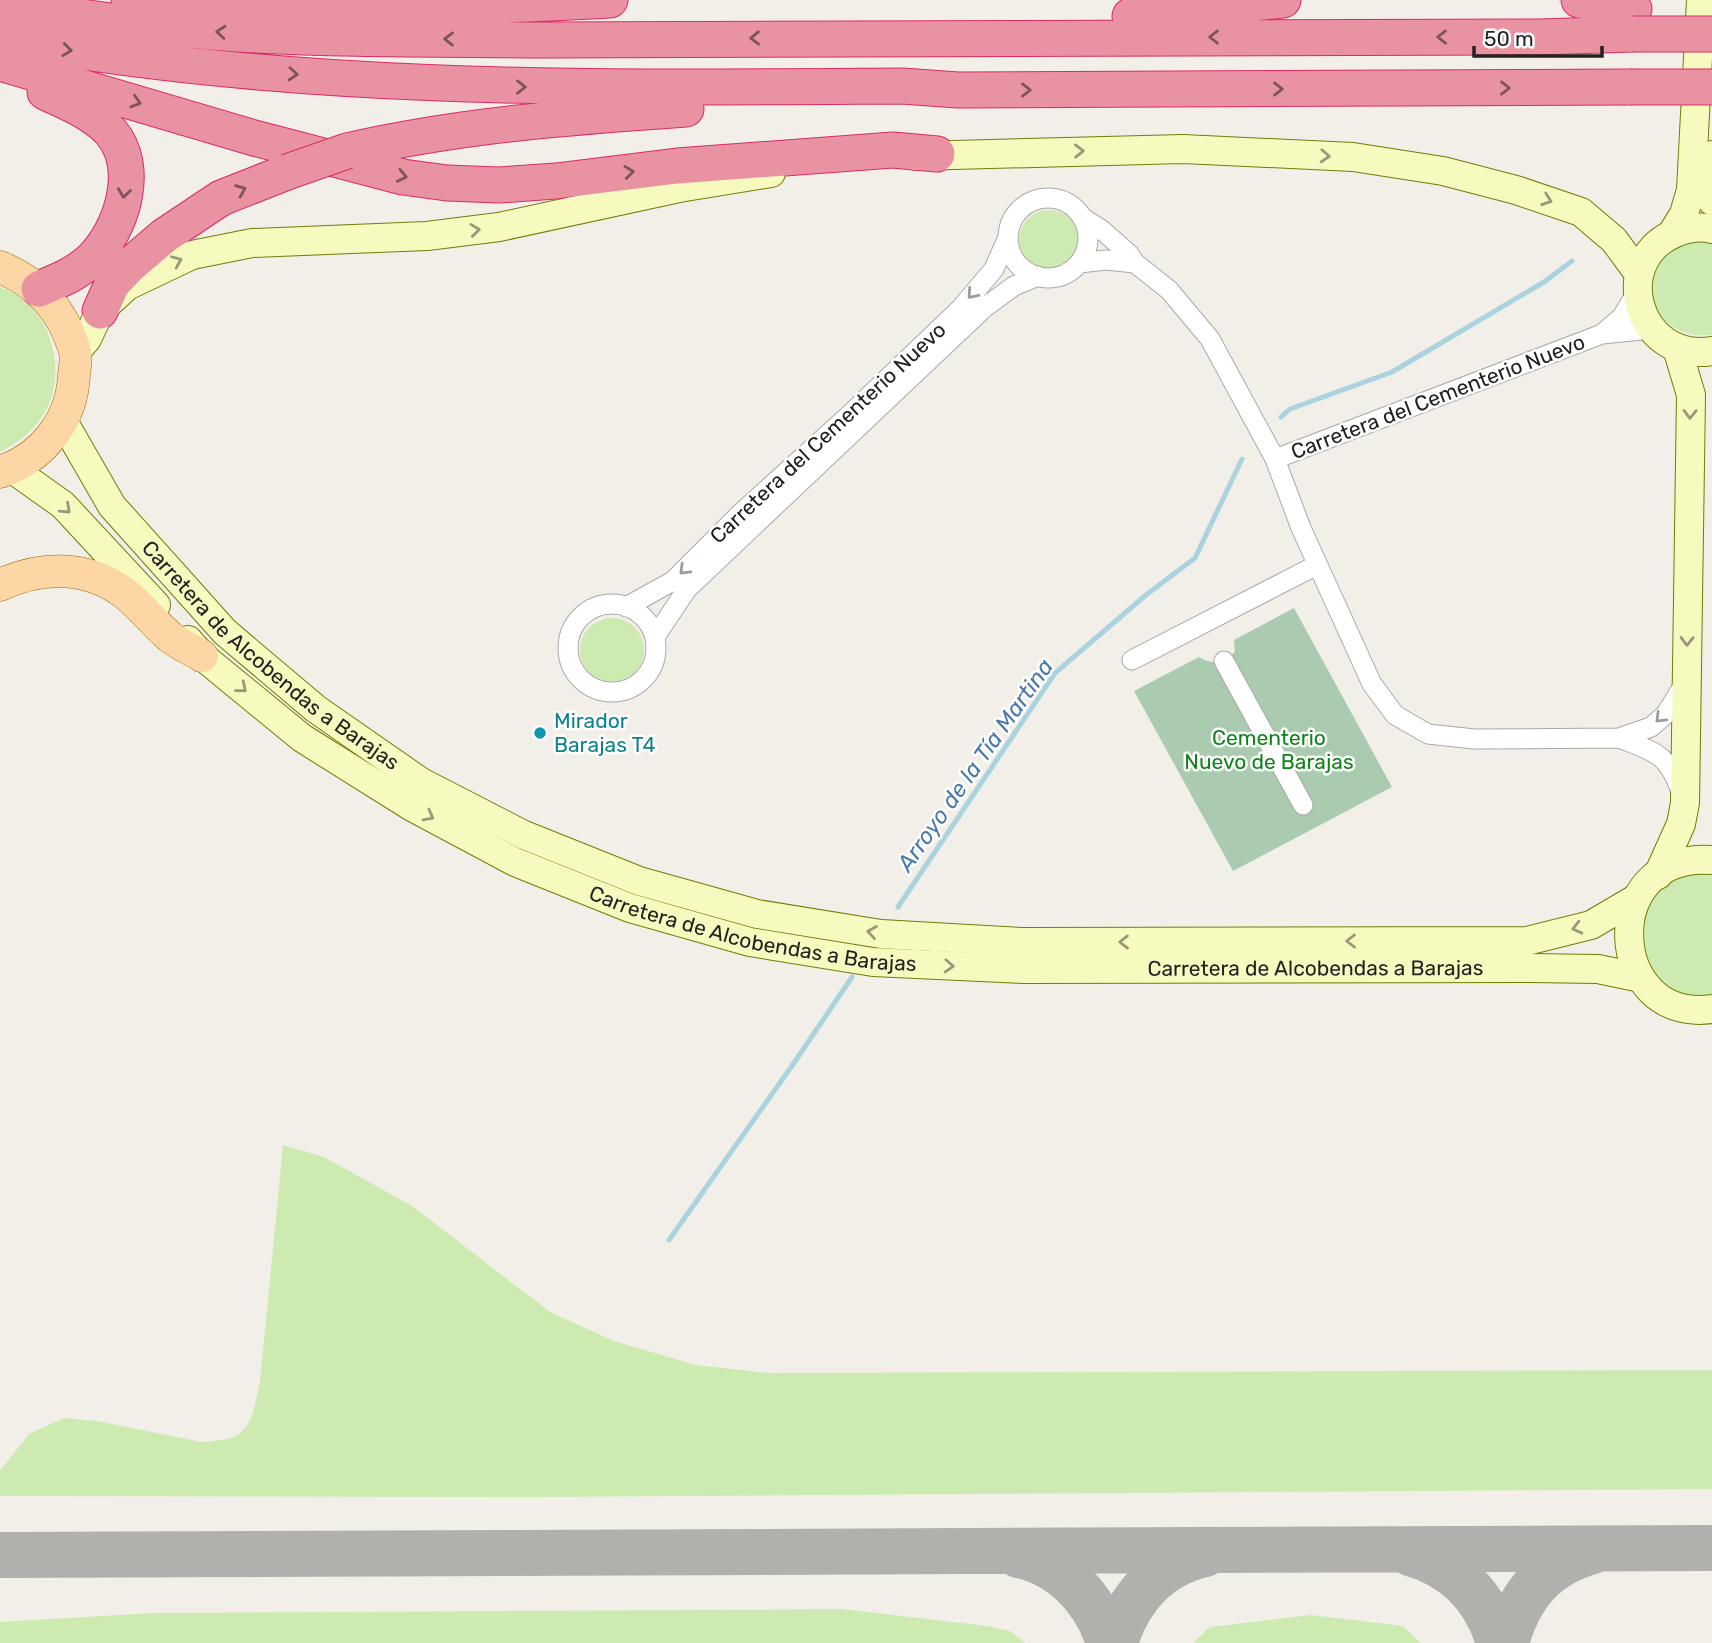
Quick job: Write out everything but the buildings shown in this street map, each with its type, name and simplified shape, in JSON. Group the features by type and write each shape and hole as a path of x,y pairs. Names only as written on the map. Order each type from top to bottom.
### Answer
{"highway":[{"path":"129,0 218,6 369,8 610,0"},
{"path":"823,38 881,24 1150,15 1283,0"},
{"path":"1579,0 1633,22 1712,34"},
{"path":"0,5 95,20 237,34 541,40 1540,37 1633,22 1712,17"},
{"path":"0,38 163,62 276,73 510,87 902,86 958,90 1712,87"},
{"path":"0,63 254,138 403,177 447,184 499,185 556,181 677,166 893,150 937,154"},
{"path":"0,72 85,110 111,132 123,155 124,199 106,243 91,260 76,271 39,289"},
{"path":"100,311 112,284 129,266 164,236 221,198 347,151 408,137 477,126 749,104 901,99 958,90"}],"main road":[{"path":"0,267 15,273 39,289 62,318 76,351 74,389 63,421 42,449 5,470"},
{"path":"0,585 39,572 56,570 91,576 123,592 172,639 202,656"}],"street":[{"path":"1671,234 1684,214 1691,190 1701,0"},
{"path":"1712,145 1712,201"},
{"path":"76,351 87,339 100,311 127,286 192,255 252,243 427,236 499,227 692,186 800,169 937,154 1183,149 1353,157 1443,171 1516,190 1581,212 1614,240 1638,283"},
{"path":"1079,263 1088,243 1083,218 1075,208 1064,201 1039,199 1027,204 1017,213 1011,222 1008,237 1010,250 1026,271 1038,276 1061,275 1079,263 1106,260 1135,263"},
{"name":"Carretera del Cementerio Nuevo","path":"1083,218 1102,230 1129,254 1135,263 1169,290 1210,339 1275,459 1317,565 1373,684 1395,715 1428,734 1474,739 1619,738 1651,727 1667,714 1687,680"},
{"path":"1712,229 1688,228 1671,234 1657,244 1646,258 1638,283 1639,305 1651,329 1662,340 1690,351 1712,351"},
{"name":"Carretera del Cementerio Nuevo","path":"626,607 673,581 741,513 839,425 961,308 995,269 1008,237"},
{"name":"Carretera del Cementerio Nuevo","path":"655,637 687,589 979,313 1014,286 1038,276"},
{"name":"Carretera del Cementerio Nuevo","path":"1602,334 1622,317 1638,283"},
{"name":"Carretera del Cementerio Nuevo","path":"1275,459 1602,334 1651,329"},
{"path":"1677,348 1690,395 1685,803 1681,824 1658,875 1637,898 1628,924 1628,938 1629,952 1641,978 1653,992 1667,1002 1693,1009 1712,1009"},
{"name":"Carretera de Alcobendas a Barajas","path":"63,421 112,506 225,632 316,709 421,782 524,835 639,881 757,914 881,934 1021,942 1527,941 1591,925 1637,898"},
{"name":"Carretera de Alcobendas a Barajas","path":"5,470 63,505 202,656 302,738 412,807 504,856 630,908 750,942 873,962 1010,969 1598,969 1641,978"},
{"path":"1132,660 1317,565"},
{"path":"612,604 626,607 639,613 649,624 655,637 653,666 645,678 634,687 620,692 606,692 592,687 580,678 572,666 570,638 575,625 585,614 612,604"},
{"path":"1224,661 1303,804"},
{"path":"1619,738 1656,752 1673,770 1685,803"},
{"path":"1658,875 1683,862 1712,860"}],"green space":[{"path":"1043,210 1055,210 1074,223 1079,240 1077,252 1066,265 1055,270 1043,270 1024,257 1019,246 1019,234 1032,215"},
{"path":"1693,241 1712,243 1712,335 1689,334 1672,326 1659,314 1653,298 1653,281 1659,265 1672,251"},
{"path":"0,287 18,296 44,324 55,362 55,382 50,401 41,418 23,438 0,452"},
{"name":"Cementerio Nuevo de Barajas","path":"1294,608 1392,787 1233,871 1134,691 1199,657 1214,662 1228,659 1235,651 1234,640"},
{"path":"606,618 618,618 635,627 642,638 642,662 635,673 618,682 606,682 594,677 585,668 580,656 580,644 585,632 594,623"},
{"path":"1712,873 1712,995 1689,995 1670,987 1655,973 1646,954 1642,933 1645,913 1656,894 1675,879"},
{"path":"283,1145 324,1157 412,1206 550,1312 614,1341 696,1365 768,1373 1712,1370 1712,1489 536,1497 0,1496 0,1471 29,1434 64,1418 97,1421 201,1442 230,1438 246,1428 254,1410 260,1382"},
{"path":"843,1609 987,1626 1010,1631 1025,1643 0,1643 0,1622 153,1613"},
{"path":"1311,1615 1403,1626 1421,1643 1193,1643 1210,1627"}],"waterway":[{"name":"Arroyo de la Tía Martina","path":"1281,417 1290,409 1392,372 1544,282 1572,261"},
{"name":"Arroyo de la Tía Martina","path":"898,907 1055,673 1146,595 1195,558 1242,459"},
{"name":"Arroyo de la Tía Martina","path":"669,1240 852,977"}],"taxiway":[{"path":"0,1555 1712,1548"},
{"path":"1506,1643 1518,1610 1536,1584 1561,1565 1593,1551"},
{"path":"1410,1553 1441,1566 1467,1586 1486,1611 1499,1643"},
{"path":"1115,1643 1128,1612 1148,1585 1173,1566 1205,1554"},
{"path":"1018,1555 1049,1567 1076,1586 1096,1612 1109,1643"}],"place":[{"name":"Mirador Barajas T4","path":"540,733"}]}
